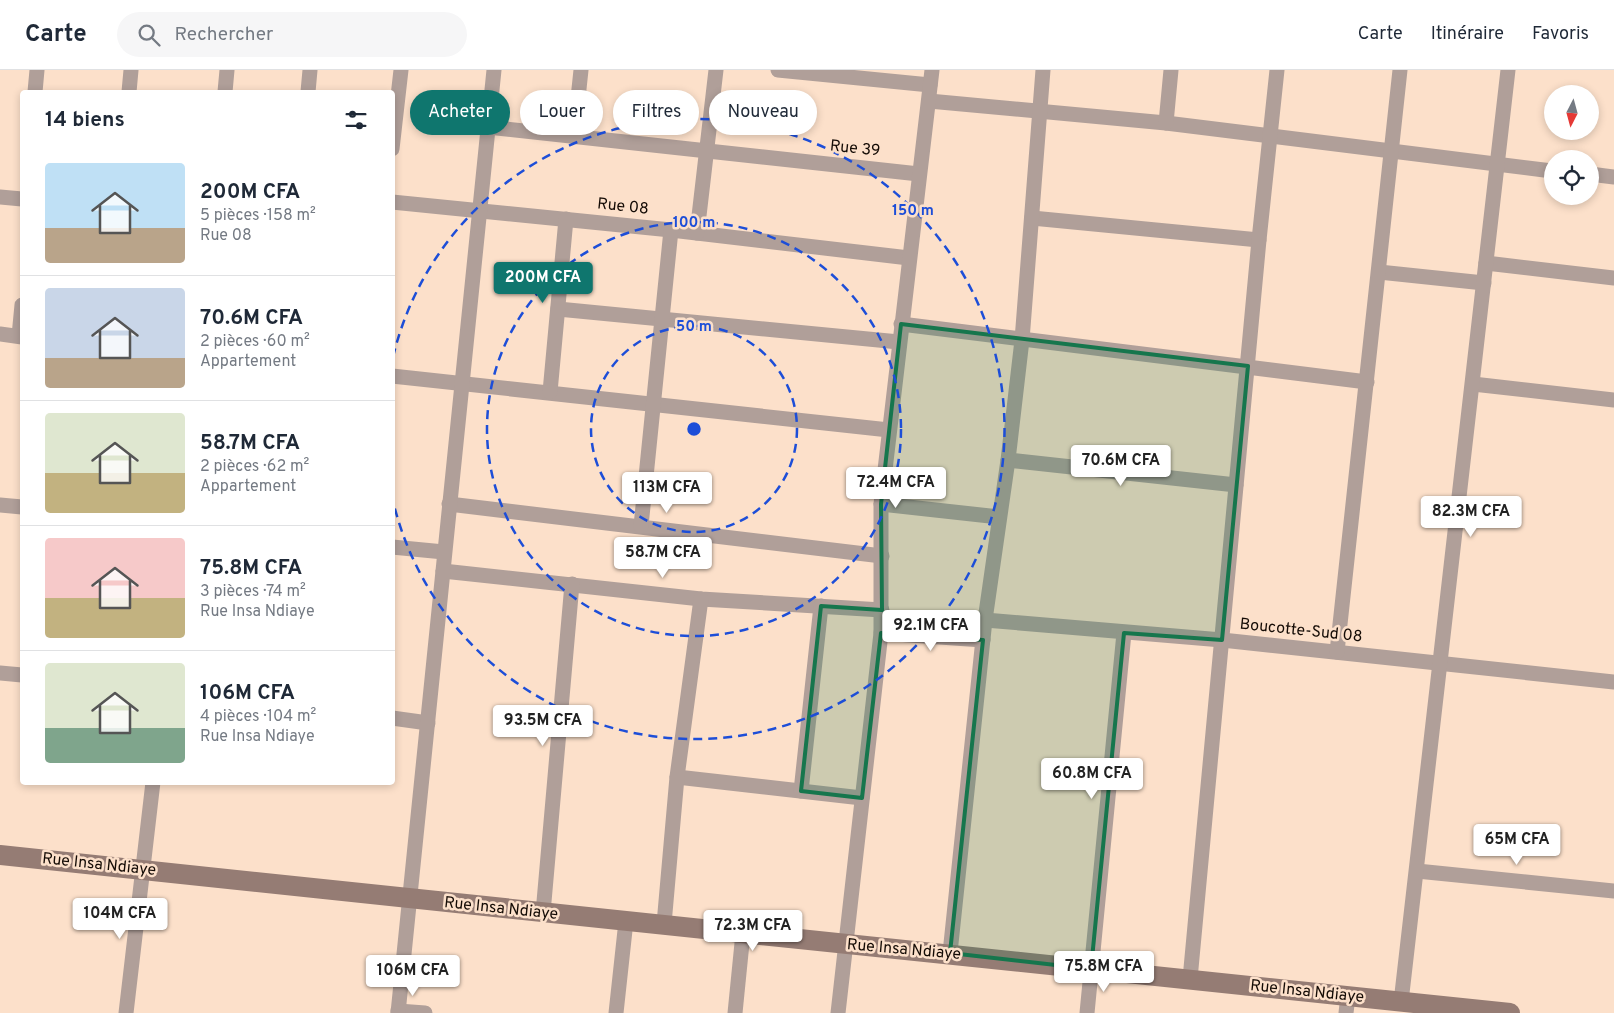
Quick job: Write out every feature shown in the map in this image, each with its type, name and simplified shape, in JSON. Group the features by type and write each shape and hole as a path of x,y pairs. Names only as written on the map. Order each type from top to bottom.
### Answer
{"main road":[{"name":"Rue Insa Ndiaye","path":"0,855 410,900 664,924 844,945 950,953 1190,979 1347,1004 1401,1002 1510,1013"}],"street":[{"path":"36,90 37,70"},
{"path":"129,90 131,70"},
{"path":"225,90 227,70"},
{"path":"308,90 310,70"},
{"path":"395,123 401,70"},
{"path":"492,90 494,70"},
{"path":"574,136 581,70"},
{"path":"697,233 716,70"},
{"path":"778,70 931,78 881,504 881,633 844,945 838,1013"},
{"path":"950,953 985,620 1008,460 1022,340 1042,70"},
{"path":"1166,123 1171,70"},
{"path":"1190,979 1259,240 1272,137 1277,70"},
{"path":"1337,652 1400,70"},
{"path":"1401,1002 1442,662 1508,70"},
{"path":"929,101 1166,123 1544,170"},
{"name":"Rue 39","path":"510,129 919,174"},
{"path":"425,1013 398,1012 487,135"},
{"path":"1599,175 1614,177"},
{"path":"0,197 20,199"},
{"name":"Rue 08","path":"395,202 671,230 910,258"},
{"path":"1032,218 1259,240"},
{"path":"550,392 566,219"},
{"path":"641,526 671,230"},
{"path":"1486,263 1614,278"},
{"path":"1379,272 1484,283"},
{"path":"558,309 899,342"},
{"path":"901,324 1367,382"},
{"path":"0,334 20,336"},
{"path":"395,376 890,430"},
{"path":"1473,384 1614,400"},
{"path":"1008,460 1236,485"},
{"path":"449,504 882,556"},
{"path":"881,504 999,517"},
{"path":"0,505 20,508"},
{"path":"395,547 444,552"},
{"path":"443,572 701,599 882,610"},
{"path":"543,913 572,584"},
{"path":"664,924 677,777 701,599"},
{"path":"801,791 821,606"},
{"name":"Boucotte-Sud 08","path":"985,620 1222,640 1442,662 1614,682"},
{"path":"881,633 983,640"},
{"path":"1087,1013 1124,633"},
{"path":"0,673 20,675"},
{"path":"395,718 428,722"},
{"path":"677,777 862,798"},
{"path":"126,1013 153,785"},
{"path":"1417,871 1614,891"},
{"path":"616,1013 626,921"},
{"path":"735,1013 743,933"}],"highlighted area":[{"path":"901,324 1248,366 1222,640 1124,633 1091,969 950,953 983,640 881,633 862,798 801,791 821,606 882,610 881,504"}]}
